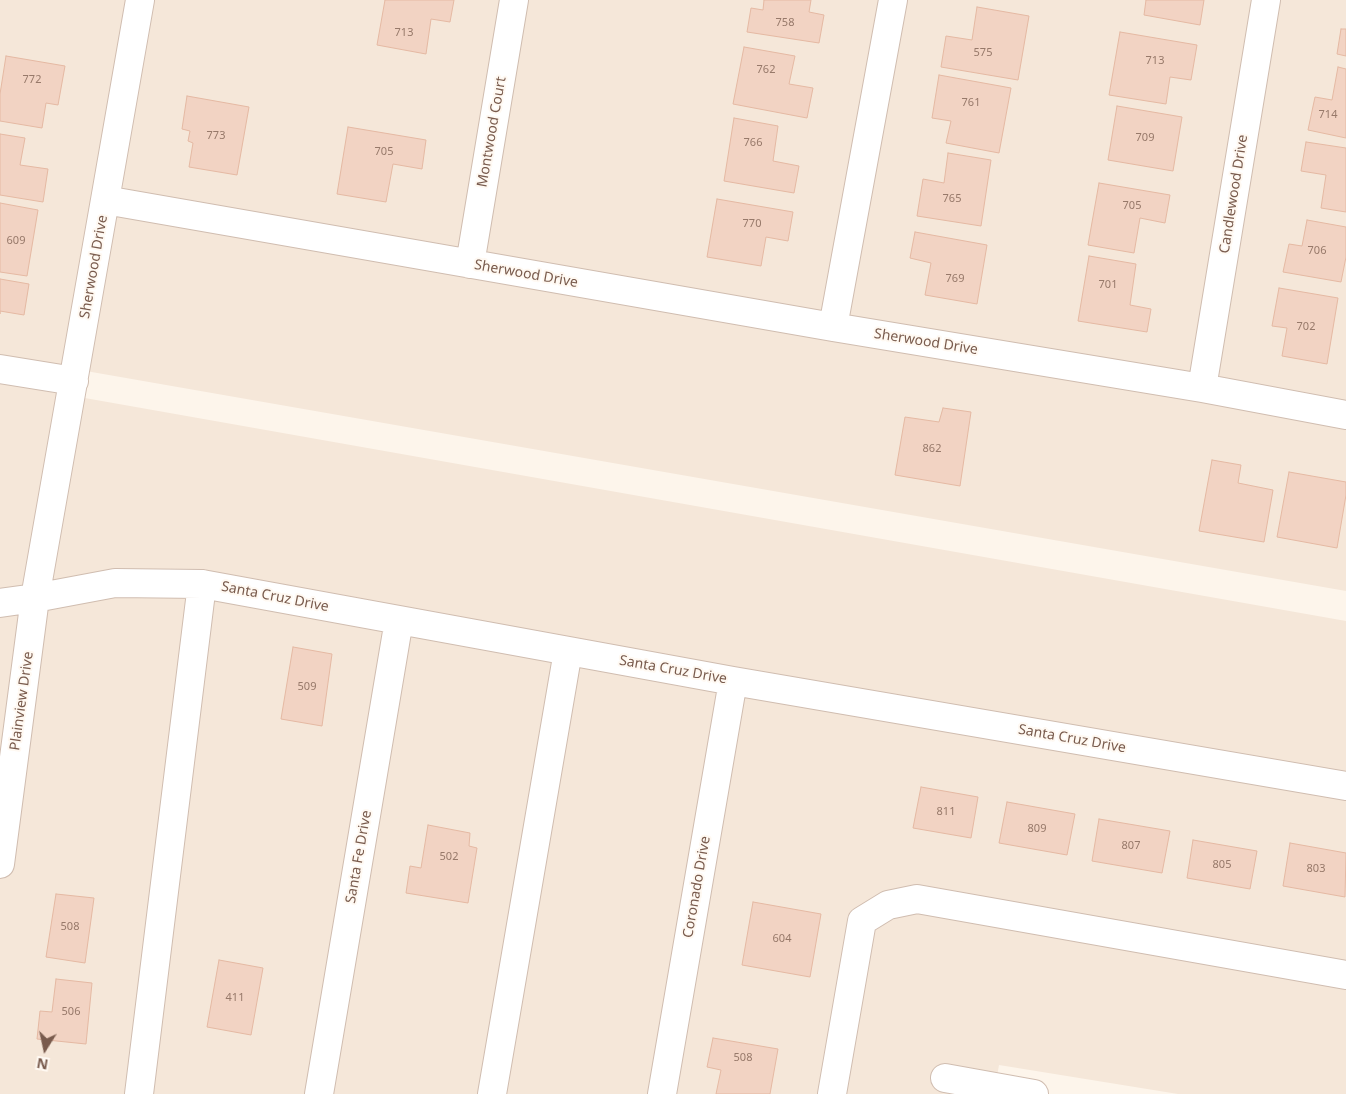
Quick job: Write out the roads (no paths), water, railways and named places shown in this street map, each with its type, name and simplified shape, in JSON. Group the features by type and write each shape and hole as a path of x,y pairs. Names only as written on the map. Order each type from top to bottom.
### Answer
{"street":[{"path":"106,200 140,0"},
{"name":"Montwood Court","path":"470,264 514,0"},
{"path":"833,327 893,0"},
{"name":"Candlewood Drive","path":"1202,388 1266,0"},
{"name":"Sherwood Drive","path":"35,598 106,200 833,327 1202,388 1346,415"},
{"path":"0,369 74,381"},
{"name":"Santa Cruz Drive","path":"0,603 115,583 202,584 568,651 1346,786"},
{"path":"139,1094 202,584"},
{"name":"Plainview Drive","path":"0,864 35,598"},
{"name":"Santa Fe Drive","path":"319,1094 398,620"},
{"path":"492,1094 568,651"},
{"name":"Coronado Drive","path":"662,1094 733,680"},
{"path":"832,1094 862,921 888,905 917,899 1346,975"},
{"path":"945,1078 1034,1094"}]}
